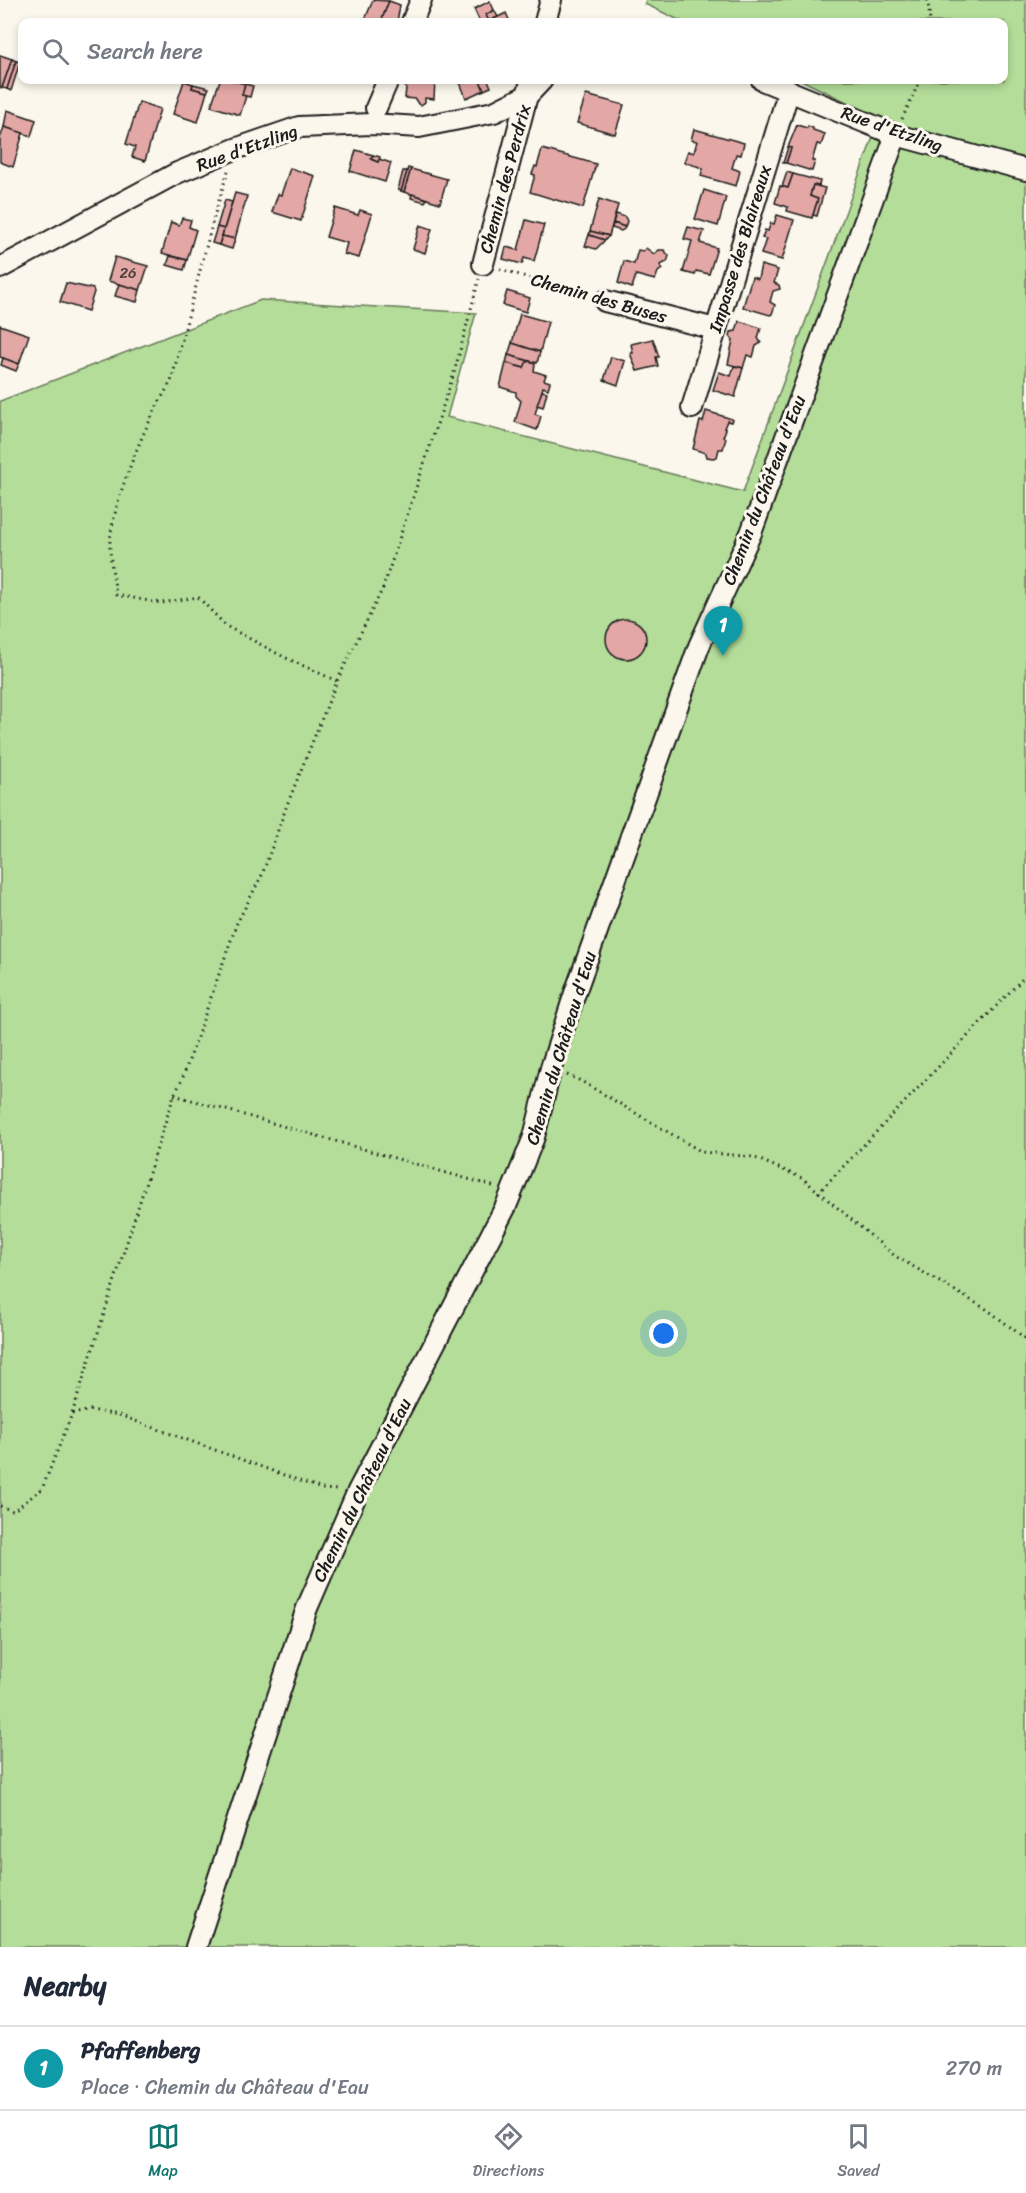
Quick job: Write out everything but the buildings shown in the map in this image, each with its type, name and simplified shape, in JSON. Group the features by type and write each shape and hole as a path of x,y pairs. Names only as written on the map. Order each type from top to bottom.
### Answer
{"street":[{"path":"414,18 421,0"},
{"path":"546,18 551,0"},
{"path":"376,108 386,84"},
{"name":"Rue d'Etzling","path":"773,84 896,135 1026,170"},
{"name":"Rue d'Etzling","path":"0,268 177,173 299,127 371,124 419,128 494,112 529,87"},
{"name":"Chemin des Perdrix","path":"483,264 529,87"},
{"name":"Impasse des Blaireaux","path":"692,408 789,90"},
{"name":"Chemin du Château d'Eau","path":"196,1947 307,1608 358,1491 512,1191 534,1137 575,993 699,646 751,533 896,135"},
{"name":"Chemin des Buses","path":"605,301 715,329"}],"path":[{"path":"928,0 930,18"},
{"path":"896,135 918,84"},
{"path":"236,149 214,217 171,382 156,409 122,492 110,541 116,594 161,603 198,597 226,626 284,657 338,681"},
{"path":"0,1506 13,1511 42,1489 72,1414 174,1095 182,1080 237,923 262,875 287,805 338,681 383,588 454,373 483,264"},
{"name":"Chemin des Buses","path":"483,264 605,301"},
{"path":"818,1193 1026,975"},
{"path":"552,1068 581,1081 702,1152 753,1157 802,1178 895,1256 988,1310 1026,1339"},
{"path":"174,1095 512,1191"},
{"path":"72,1414 91,1410 119,1415 322,1490 358,1491"}],"green space":[{"path":"646,0 1026,0 1026,1947 0,1947 0,401 261,300 476,313 447,417 743,492 880,118 809,84 1008,84 1008,18 675,18 645,4"}],"place":[{"name":"Pfaffenberg","path":"723,656"}]}
